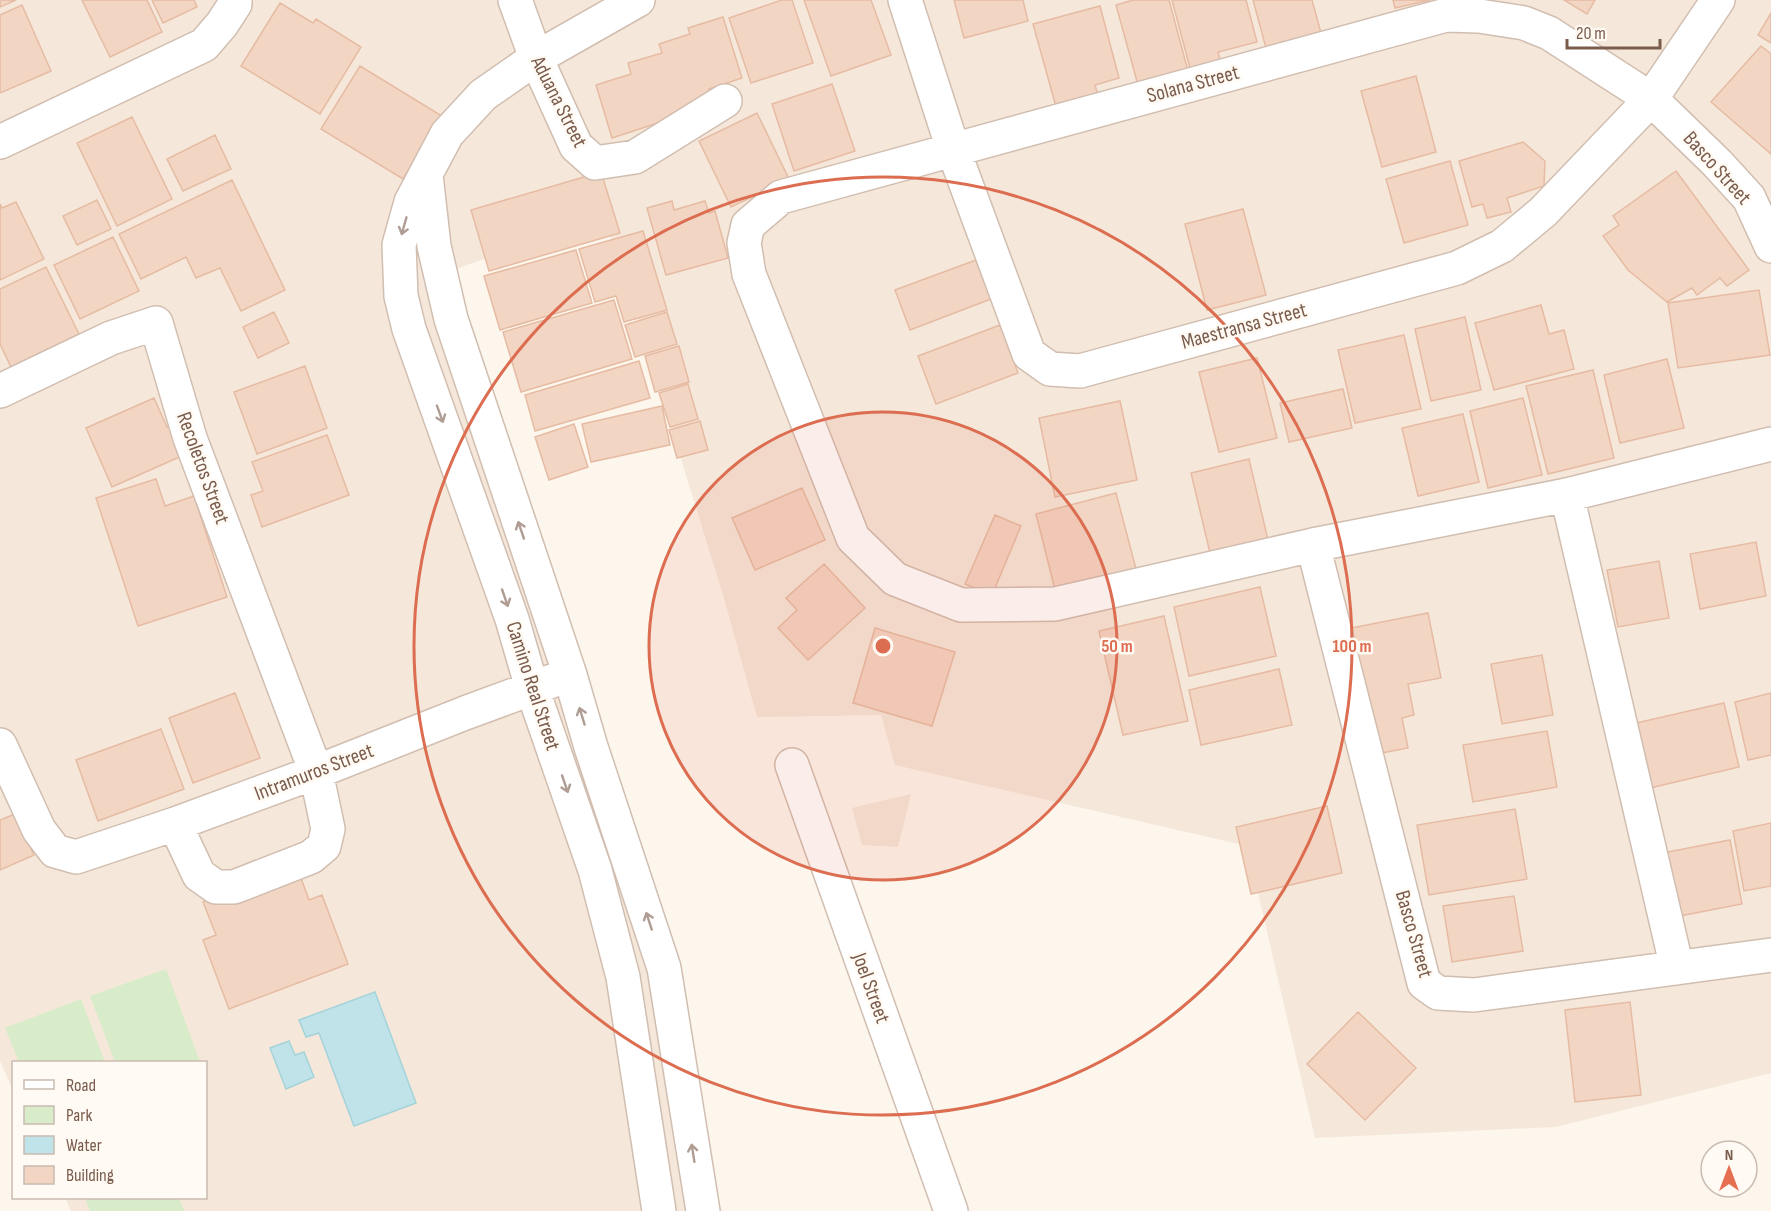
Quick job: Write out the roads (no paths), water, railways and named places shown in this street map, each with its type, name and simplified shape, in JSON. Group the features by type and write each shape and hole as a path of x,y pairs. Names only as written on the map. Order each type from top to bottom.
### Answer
{"street":[{"path":"0,142 204,45 222,24 235,4 235,0"},
{"name":"Aduana Street","path":"515,0 536,58 576,146 595,163 635,157 725,101"},
{"name":"Camino Real Street","path":"638,0 536,58 483,96 447,134 411,202 399,245 401,296 409,329 512,619 532,688 595,870 623,977 659,1211"},
{"name":"Maestransa Street","path":"905,0 953,149 1029,354 1050,369 1080,371 1457,268 1502,246 1543,212 1651,99 1718,0"},
{"name":"Solana Street","path":"1312,546 1055,604 961,605 895,579 853,538 749,274 744,243 748,225 781,196 1446,15 1479,16 1524,23 1549,33 1651,99"},
{"name":"Basco Street","path":"1651,99 1717,163 1749,198 1771,246"},
{"name":"Camino Real Street","path":"426,172 434,246 451,320 570,675 591,747 660,956 703,1211"},
{"name":"Recoletos Street","path":"0,391 111,338 156,322 190,438 316,772"},
{"path":"1312,546 1567,495 1771,444"},
{"path":"1567,495 1677,968"},
{"name":"Basco Street","path":"1312,546 1424,982 1438,993 1474,995 1771,955"},
{"name":"Intramuros Street","path":"0,745 39,830 55,851 76,857 175,824 570,675"},
{"name":"Joel Street","path":"792,765 951,1211"},
{"path":"175,824 200,875 216,887 234,887 311,857 324,846 328,829 316,772"},
{"path":"619,963 660,956"}],"water":[{"path":"375,992 416,1103 354,1126 319,1033 306,1037 299,1020"},
{"path":"289,1041 295,1055 304,1052 314,1077 286,1089 270,1048"}]}
